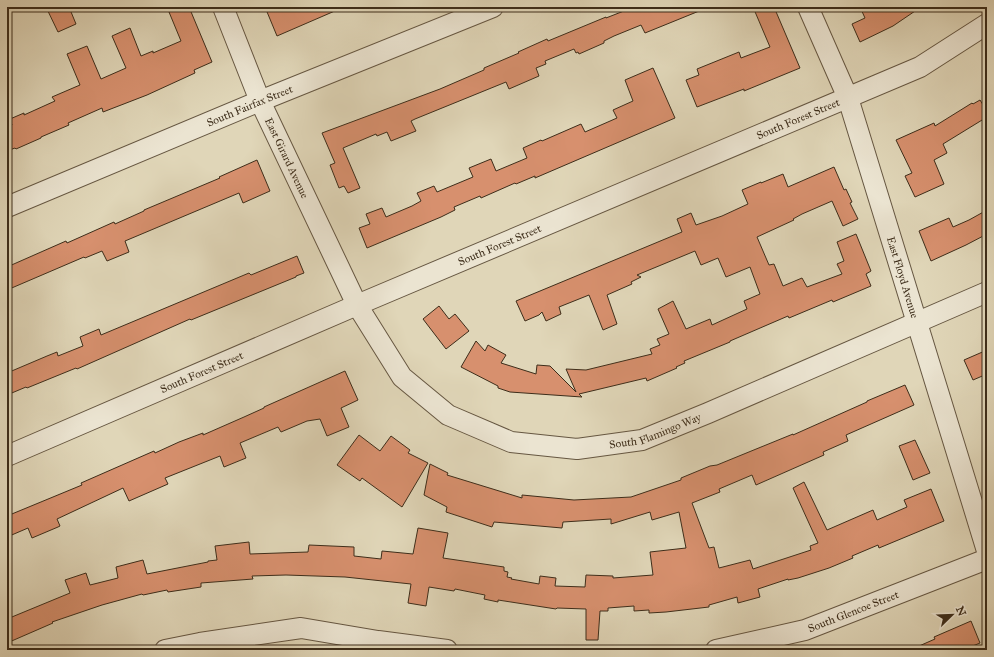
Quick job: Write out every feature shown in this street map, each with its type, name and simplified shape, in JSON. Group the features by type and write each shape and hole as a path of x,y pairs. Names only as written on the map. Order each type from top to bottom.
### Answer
{"street":[{"name":"East Girard Avenue","path":"223,7 260,101 357,305"},
{"name":"South Fairfax Street","path":"7,207 260,101 493,7"},
{"name":"East Floyd Avenue","path":"808,7 848,98 987,551"},
{"name":"South Forest Street","path":"7,456 357,305 920,67 987,24"},
{"name":"South Flamingo Way","path":"357,305 402,377 448,415 511,442 577,449 642,440 708,413 987,292"},
{"name":"South Glencoe Street","path":"716,650 805,630 987,558"},
{"path":"165,650 200,643 301,628 378,641 447,650"}],"building":[{"path":"46,7 69,7 76,24 58,32"},
{"path":"182,7 189,7 212,62 194,70 195,73 147,95 103,112 102,108 68,123 69,125 41,138 16,149 7,151 7,127 12,125 10,119 24,113 24,115 55,101 52,97 80,85 67,54 87,46 101,79 126,68 112,36 130,28 141,56 153,51 153,53 181,41 169,12"},
{"path":"265,7 344,7 277,36"},
{"path":"634,7 709,7 645,33 641,25 614,36 604,41 604,43 579,54 578,52 576,53 574,49 545,61 546,64 536,68 539,76 509,89 506,82 415,119 411,121 416,131 391,141 387,132 377,136 376,134 343,148 360,188 348,193 344,186 339,188 330,165 335,163 322,133 440,89 484,70 484,68 547,39 548,41"},
{"path":"753,7 774,7 800,68 744,91 744,89 697,107 686,80 699,75 697,69 739,52 741,58 770,47"},
{"path":"860,7 921,7 893,26 860,42 852,24 865,18"},
{"path":"653,68 675,118 535,178 535,176 516,184 515,183 481,198 480,196 454,207 455,210 441,217 367,248 359,228 370,224 366,214 382,208 386,217 421,201 417,193 434,186 437,192 473,177 469,168 491,159 496,171 527,158 523,148 541,140 542,141 581,124 585,132 617,118 613,110 633,101 625,80"},
{"path":"980,100 987,111 987,117 943,144 947,153 934,160 944,184 915,197 905,176 912,173 896,140 934,123 935,126 972,103 973,104"},
{"path":"257,160 270,191 243,203 239,193 125,241 129,252 107,261 102,251 85,258 84,257 7,290 7,267 66,241 67,243 114,222 115,224 220,178 219,177"},
{"path":"834,167 844,190 846,189 852,202 850,203 858,219 843,226 832,201 802,214 793,219 794,220 757,237 769,265 774,264 783,286 802,278 807,287 842,274 837,264 844,261 837,242 856,234 871,271 866,274 871,286 789,318 788,316 684,361 685,363 676,367 677,368 647,381 646,378 579,394 582,397 510,392 498,388 498,386 461,367 476,341 485,351 488,345 506,355 501,363 536,374 537,365 550,366 576,392 566,369 586,370 652,354 650,349 660,345 657,339 669,334 658,309 673,301 686,329 710,319 712,325 747,309 744,301 760,294 750,267 726,277 718,258 701,265 695,251 637,275 641,277 631,282 632,284 607,295 617,324 603,330 589,295 559,307 561,314 546,321 542,312 539,315 525,321 516,301 682,232 677,219 691,213 696,225 722,216 748,204 742,190 783,174 788,187"},
{"path":"987,210 987,234 931,261 919,231 949,218 953,227"},
{"path":"297,256 304,273 296,277 191,320 190,319 77,369 76,368 7,395 7,373 57,352 58,356 83,346 80,337 99,329 101,335 249,273 251,275"},
{"path":"439,306 449,319 455,314 469,331 446,349 423,319"},
{"path":"987,350 987,374 973,380 964,360"},
{"path":"345,371 358,400 341,408 349,427 327,436 320,419 307,421 281,432 278,427 240,443 246,458 224,467 220,456 165,478 168,484 129,501 123,488 57,519 60,526 32,538 28,528 7,537 7,516 82,485 81,483 154,451 155,453 203,433 203,435"},
{"path":"905,385 914,405 846,435 848,441 823,452 824,455 756,485 752,475 719,489 720,492 692,503 709,548 714,547 719,568 750,560 753,569 811,550 810,546 818,543 793,488 804,482 827,530 873,510 877,520 907,507 904,500 931,489 944,521 879,548 878,545 829,568 758,589 760,597 738,603 737,597 709,605 709,607 666,612 649,613 649,610 634,611 634,606 608,608 608,611 600,611 598,640 586,640 586,609 556,609 498,600 498,602 484,599 485,595 455,589 454,591 429,587 426,606 408,603 411,584 345,577 286,575 252,576 253,579 201,583 201,587 142,594 102,605 52,622 53,623 7,643 7,619 70,593 65,580 86,573 90,585 118,578 116,567 143,560 147,574 208,562 217,560 215,546 249,542 250,554 308,552 309,545 354,547 354,556 381,559 382,551 413,554 418,528 448,533 443,558 504,567 504,571 508,572 507,577 512,578 511,579 539,584 540,576 556,578 555,586 585,587 586,575 613,576 613,578 653,575 650,552 686,548 679,512 652,520 650,512 611,524 611,519 563,522 562,528 494,522 492,527 446,512 447,507 424,495 430,464 448,473 447,475 522,498 522,495 574,500 631,497 681,480 681,478 710,466 717,465 793,435"},
{"path":"359,435 380,451 391,436 410,450 408,453 428,463 402,507 362,478 360,481 337,465"},
{"path":"915,440 930,473 913,480 899,446"},
{"path":"971,621 980,643 963,650 910,650 935,639 934,637"}]}
